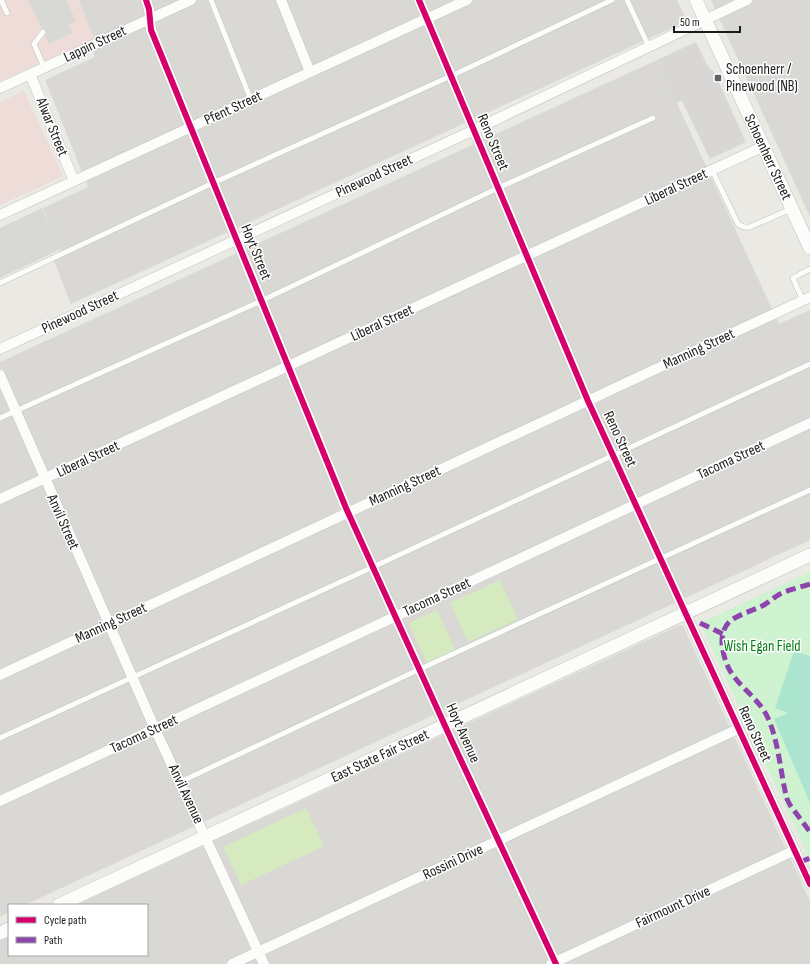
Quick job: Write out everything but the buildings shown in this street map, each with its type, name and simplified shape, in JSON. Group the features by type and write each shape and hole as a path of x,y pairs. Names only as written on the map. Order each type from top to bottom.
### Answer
{"street":[{"name":"Hoyt Street","path":"146,0 149,9 151,30 348,513"},
{"name":"Lappin Street","path":"0,88 191,0"},
{"path":"281,0 310,72"},
{"name":"Reno Street","path":"419,0 588,401 810,884"},
{"name":"Pfent Street","path":"0,215 467,0"},
{"name":"Schoenherr Street","path":"696,0 809,244"},
{"name":"Pinewood Street","path":"0,349 474,130 747,0"},
{"name":"Alwar Street","path":"30,74 74,181"},
{"name":"Liberal Street","path":"0,499 764,146"},
{"name":"Manning Street","path":"0,675 807,299"},
{"name":"Anvil Street","path":"0,375 108,624"},
{"name":"Tacoma Street","path":"0,801 810,423"},
{"name":"Hoyt Avenue","path":"348,513 554,963"},
{"name":"East State Fair Street","path":"61,904 810,556"},
{"name":"Anvil Avenue","path":"108,624 264,964"},
{"name":"Rossini Drive","path":"232,964 738,729"},
{"name":"Fairmount Drive","path":"554,963 794,850"}],"lane":[{"path":"1,0 7,13"},
{"path":"211,0 251,100"},
{"path":"0,283 213,183 451,76 612,0"},
{"path":"627,0 649,47"},
{"path":"43,32 34,44 44,67"},
{"path":"0,418 261,301 498,188 653,118"},
{"path":"712,170 738,224 746,228 792,208"},
{"path":"807,299 793,278 810,269"},
{"path":"0,738 810,364"},
{"path":"180,782 420,669 810,490"}],"shaded area":[{"path":"0,0 79,0 94,39 0,81"},
{"path":"28,0 66,0 76,21 69,25 72,33 49,44"},
{"path":"75,0 677,0 687,21 71,304 54,261 63,256 43,208 88,187 45,80 95,57"},
{"path":"711,0 810,0 810,217"},
{"path":"696,42 707,65 714,72 746,142 710,159 682,101 676,103 657,60"},
{"path":"657,60 779,324 810,310 810,540 27,904 8,904 8,913 0,917 0,362"},
{"path":"24,91 63,176 0,205 0,102"},
{"path":"42,208 61,249 0,278 0,228"},
{"path":"680,625 684,627 810,901 810,964 0,964 0,940 8,936 8,956 148,956 148,904 78,904"}],"green space":[{"name":"Wish Egan Field","path":"810,572 810,860 700,623"},
{"path":"500,580 518,619 468,642 450,603"},
{"path":"437,610 456,651 427,664 409,623"},
{"path":"794,651 810,656 810,803 774,719 788,713 775,708"},
{"path":"306,808 324,846 241,885 223,847"}],"marked path":[{"path":"810,584 781,593 764,605 733,619 724,629 722,636 724,656 729,669 759,704 767,716 777,746 787,799 810,832"},
{"path":"700,623 723,634"},
{"path":"800,862 810,858"}],"cycle path":[{"path":"146,0 149,9 151,30 346,508 451,739 556,964"},
{"path":"419,0 588,401 810,884"}],"place":[{"name":"Schoenherr / Pinewood (NB)","path":"718,78"}]}
